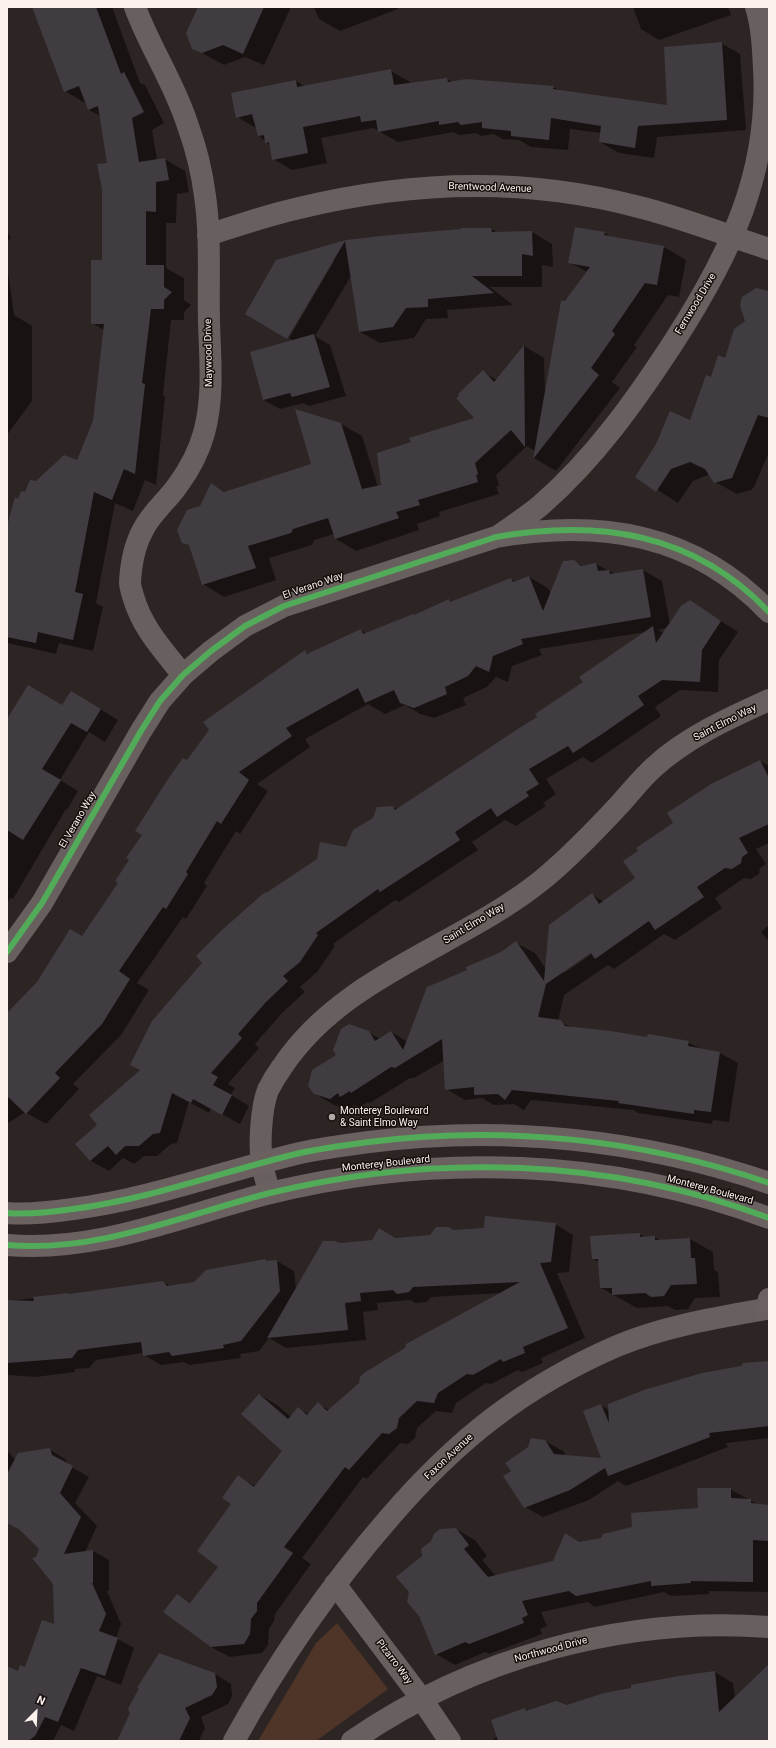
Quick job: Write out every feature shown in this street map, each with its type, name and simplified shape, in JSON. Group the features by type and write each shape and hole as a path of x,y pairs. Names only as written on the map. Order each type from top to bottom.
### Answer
{"main road":[{"path":"7,1213 56,1212 101,1206 142,1197 262,1163 322,1148 394,1139 449,1136 498,1135 552,1138 606,1144 655,1152 706,1164 769,1183"},
{"name":"Monterey Boulevard","path":"7,1245 59,1244 106,1238 148,1229 270,1193 326,1181 397,1171 451,1167 549,1169 602,1175 698,1195 743,1208 769,1218"}],"street":[{"name":"Maywood Drive","path":"135,7 145,32 188,124 198,159 205,197 208,235 210,394 204,434 192,462 178,486 160,506 143,529 133,555 130,585 137,610 151,636 183,675"},
{"name":"Fernwood Drive","path":"496,538 540,506 571,477 605,441 635,401 688,319 713,277 733,238 756,170 766,133 766,93 763,52 756,7"},
{"name":"Brentwood Avenue","path":"208,235 294,209 341,199 390,191 438,186 488,186 539,190 597,198 639,207 690,222 733,238 769,249"},
{"name":"El Verano Way","path":"7,952 42,902 141,731 160,702 183,675 211,651 245,626 284,606 496,538 531,532 568,529 609,532 652,540 693,555 731,578 769,612"},
{"name":"Saint Elmo Way","path":"270,1193 262,1163 261,1118 268,1090 283,1066 307,1036 343,1004 384,975 494,914 541,880 582,844 653,768 691,740 737,714 769,700"},
{"name":"Faxon Avenue","path":"234,1741 266,1687 336,1584 396,1510 447,1456 492,1418 532,1390 572,1367 617,1346 654,1332 694,1321 768,1306"},
{"name":"Pizarro Way","path":"336,1584 421,1698 450,1741"},
{"name":"Northwood Drive","path":"352,1741 372,1727 421,1698 468,1677 521,1658 574,1643 622,1633 690,1626 769,1627"}],"shaded area":[{"path":"337,1623 388,1689 316,1741 258,1741 316,1643"}],"building":[{"path":"32,7 96,7 121,74 124,72 144,112 132,118 139,162 165,158 169,180 156,182 156,212 146,211 146,265 164,265 164,287 172,292 164,300 164,309 151,309 142,383 145,384 135,474 124,469 112,500 94,492 75,592 83,594 73,640 38,632 36,643 7,637 7,526 15,497 18,499 21,491 25,492 30,480 36,481 64,455 77,460 93,421 104,324 91,324 91,260 102,260 102,189 97,164 107,163 98,106 88,110 79,86 64,92"},
{"path":"198,7 264,7 243,54 223,45 202,53 192,49 186,33"},
{"path":"722,42 727,120 638,126 635,148 599,142 601,126 551,118 549,140 511,136 511,131 482,128 482,122 461,125 458,122 439,125 439,121 378,132 376,120 361,122 360,116 303,127 308,153 272,160 269,142 265,143 264,135 258,136 252,114 236,118 231,93 296,80 297,87 391,69 394,85 447,78 448,82 466,79 554,86 553,89 667,105 664,47"},
{"path":"575,227 605,232 604,235 664,246 657,285 645,283 612,331 615,334 591,368 599,375 533,459 561,301 565,301 590,267 568,263"},
{"path":"461,228 491,228 492,232 532,231 533,256 522,254 522,276 472,276 494,293 428,299 428,307 406,308 393,327 359,332 345,241 287,339 245,314 276,260 346,240"},
{"path":"756,288 769,291 769,418 758,415 732,478 714,483 705,469 690,462 671,469 656,492 635,477 656,444 670,411 690,420 706,375 711,377 718,355 725,358 734,329 745,321 740,306 742,297"},
{"path":"314,334 330,387 292,397 290,393 263,400 250,352"},
{"path":"524,345 525,447 511,430 475,463 478,474 476,475 478,482 418,500 420,505 396,512 399,518 335,539 328,518 293,529 291,533 248,546 256,568 202,585 189,545 182,543 177,530 187,510 200,506 211,483 224,492 311,464 295,409 341,423 362,489 381,485 377,453 411,442 409,438 474,418 456,398 459,396 458,394 483,370 494,382"},
{"path":"574,560 581,566 596,563 598,571 609,570 610,574 643,569 651,617 521,639 523,644 493,656 489,672 476,666 468,676 445,687 447,694 414,708 400,703 394,690 365,703 358,688 286,728 292,736 239,772 249,780 221,824 217,821 186,872 188,874 166,909 163,907 119,971 130,979 102,1024 55,1073 60,1078 26,1114 7,1096 7,1013 37,982 70,929 82,936 118,883 115,881 129,860 126,858 142,835 135,831 183,758 187,760 209,730 203,722 305,650 307,654 361,629 363,634 413,614 414,615 449,599 450,602 511,578 513,582 529,576 543,611 563,561"},
{"path":"690,600 721,621 702,650 700,682 662,680 638,696 644,705 602,734 573,753 568,746 529,769 539,784 526,792 529,796 497,817 491,808 455,832 460,840 380,892 378,889 316,933 318,935 300,962 283,976 288,981 266,1002 238,1034 242,1038 211,1073 218,1077 213,1085 232,1095 222,1115 193,1099 191,1103 172,1093 160,1133 153,1134 139,1146 125,1146 116,1155 108,1146 90,1161 75,1144 97,1125 89,1115 140,1070 130,1065 152,1021 202,963 196,956 222,930 265,892 266,893 317,859 320,842 346,847 353,830 373,818 377,807 393,806 395,810 537,717 535,714 583,682 579,677 653,626 656,643 681,606"},
{"path":"28,685 62,705 71,691 101,709 87,732 71,723 42,769 61,780 23,840 7,830 7,719"},
{"path":"760,760 769,778 769,824 739,838 748,853 742,857 741,863 732,869 725,868 697,887 704,897 655,930 649,921 595,959 591,953 546,984 538,1017 561,1020 565,1026 647,1037 648,1034 689,1041 688,1046 720,1052 711,1112 694,1110 694,1114 618,1103 619,1101 512,1090 505,1100 498,1094 474,1095 474,1087 445,1090 442,1039 395,1068 391,1067 351,1093 350,1091 340,1097 338,1093 330,1099 314,1094 308,1086 312,1070 336,1055 333,1050 341,1029 349,1024 369,1031 375,1041 391,1031 403,1050 427,987 467,970 466,967 501,952 516,941 544,981 549,925 592,893 599,904 635,878 623,861 638,851 636,848 673,823 667,813 711,784"},
{"path":"485,1216 556,1223 551,1262 540,1263 568,1328 523,1347 525,1353 503,1362 501,1359 473,1375 467,1374 438,1393 434,1403 417,1401 399,1418 397,1428 389,1434 382,1433 349,1470 345,1467 284,1547 293,1553 257,1603 257,1611 251,1619 250,1634 244,1644 211,1647 163,1612 177,1594 190,1603 218,1567 197,1551 231,1504 222,1498 238,1475 254,1487 282,1451 241,1414 259,1394 288,1419 298,1407 307,1415 318,1402 327,1411 359,1383 360,1377 364,1373 405,1348 406,1344 520,1282 413,1287 409,1292 397,1294 393,1290 360,1293 361,1301 345,1303 348,1330 267,1338 323,1241 334,1241 341,1243 372,1240 379,1228 395,1238 430,1235 436,1227 448,1227 454,1230 484,1228"},
{"path":"640,1233 640,1237 655,1236 655,1240 690,1238 691,1258 695,1258 697,1284 671,1285 664,1296 651,1297 645,1293 612,1295 612,1288 600,1288 598,1259 592,1259 590,1236"},
{"path":"266,1259 266,1261 277,1260 280,1291 241,1341 223,1345 224,1348 172,1356 169,1352 143,1356 141,1342 78,1350 72,1358 7,1363 7,1300 34,1301 33,1297 69,1294 163,1281 167,1286 194,1282 206,1270"},
{"path":"769,1361 769,1426 709,1433 710,1437 608,1476 605,1468 570,1490 524,1508 503,1476 511,1471 505,1463 528,1447 531,1438 545,1440 554,1454 601,1458 583,1411 601,1404 609,1423 608,1404 644,1390 702,1373 741,1366 743,1363"},
{"path":"50,1448 52,1455 73,1466 60,1493 81,1517 64,1554 93,1550 92,1583 106,1614 99,1631 118,1638 105,1676 81,1668 58,1722 45,1717 35,1736 28,1741 7,1741 7,1666 18,1671 20,1665 25,1667 42,1620 54,1624 53,1584 32,1558 36,1557 39,1549 20,1530 7,1523 7,1474 18,1453"},
{"path":"697,1488 731,1488 731,1498 751,1499 751,1503 769,1505 769,1541 753,1540 753,1582 691,1581 691,1583 651,1586 651,1581 576,1596 569,1591 522,1601 528,1615 522,1618 524,1623 469,1644 465,1642 435,1655 419,1616 407,1602 409,1592 396,1577 422,1556 421,1549 431,1541 434,1534 440,1529 456,1528 469,1545 464,1549 488,1577 553,1561 565,1533 579,1542 601,1538 603,1534 632,1527 631,1513 698,1508"},
{"path":"159,1653 215,1673 217,1687 212,1695 185,1708 190,1718 179,1741 117,1741 130,1713 128,1709 139,1688 137,1688"},
{"path":"769,1664 769,1741 498,1741 491,1720 525,1708 526,1711 556,1701 567,1705 604,1693 631,1688 631,1685 715,1671 719,1712"}],"cycle path":[{"path":"7,952 42,903 141,731 160,701 183,675 211,651 245,626 284,606 496,537 535,532 572,530 608,532 643,538 677,549 709,564 740,585 769,612"},
{"path":"7,1213 40,1213 131,1199 300,1153 369,1142 419,1137 470,1135 521,1136 622,1146 721,1168 769,1183"},
{"path":"7,1245 41,1246 107,1238 270,1193 332,1180 395,1172 458,1168 521,1168 584,1173 647,1183 709,1198 769,1218"}],"place":[{"name":"Monterey Boulevard & Saint Elmo Way","path":"332,1117"}]}
